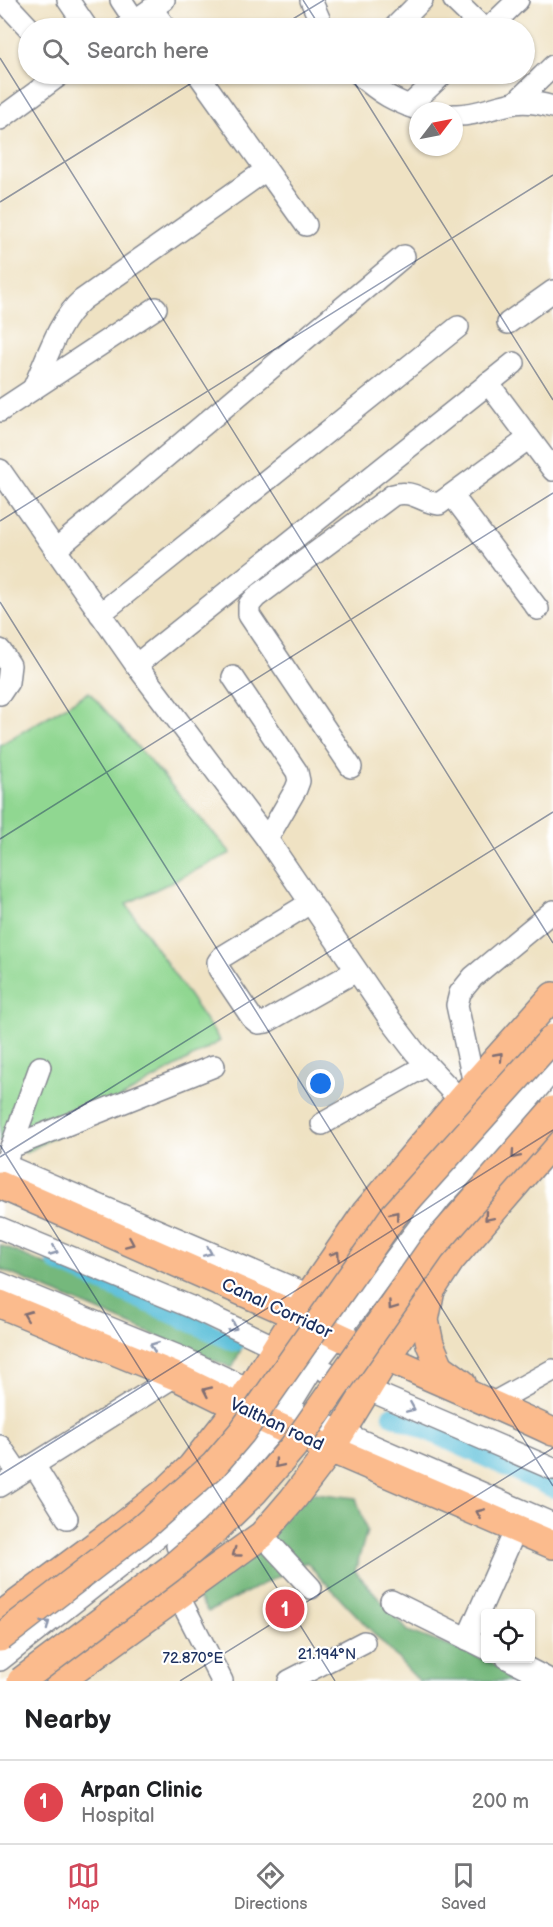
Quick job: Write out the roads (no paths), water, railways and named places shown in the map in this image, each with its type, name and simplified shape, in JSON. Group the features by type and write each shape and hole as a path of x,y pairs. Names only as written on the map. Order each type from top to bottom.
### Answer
{"main road":[{"path":"4,1606 166,1491 191,1467 244,1398 365,1213 467,1092 553,996"},
{"path":"0,1638 141,1529 214,1465 242,1432 394,1215 553,1038"},
{"path":"21,1681 170,1569 213,1532 255,1491 292,1447 432,1248 553,1110"},
{"path":"60,1681 262,1535 293,1499 336,1441 387,1357 451,1260 553,1141"},
{"name":"Canal Corridor","path":"4,1165 303,1306 337,1336 493,1403 553,1432"},
{"path":"431,1291 425,1320 430,1344 440,1367 493,1403"},
{"name":"Valthan road","path":"0,1304 175,1376 244,1398 553,1545"}],"street":[{"path":"3,0 20,18"},
{"path":"68,0 80,18"},
{"path":"121,0 144,15"},
{"path":"404,18 422,0"},
{"path":"454,0 473,18"},
{"path":"499,18 518,0"},
{"path":"312,1 319,18"},
{"path":"535,84 553,66"},
{"path":"0,119 47,84"},
{"path":"205,84 306,225"},
{"path":"370,84 393,101 409,107"},
{"path":"421,102 435,84"},
{"path":"516,102 534,84"},
{"path":"463,114 485,112 516,102 553,107"},
{"path":"12,398 71,309 266,170"},
{"path":"55,550 404,256"},
{"path":"508,323 553,291"},
{"path":"12,398 156,308"},
{"path":"100,614 458,327"},
{"path":"136,665 514,363"},
{"path":"488,383 553,470"},
{"path":"351,767 249,615 249,605 256,597 393,495 404,492 429,503 439,504 529,438"},
{"path":"0,470 136,665 267,839 389,1018 427,1065 467,1092"},
{"path":"452,495 538,609"},
{"path":"0,650 10,665 8,682 0,694"},
{"path":"233,677 297,772 296,789 267,839"},
{"path":"310,903 222,957 218,962 219,969 252,1018 258,1023 266,1022 356,971"},
{"path":"467,1092 457,1005 460,993 473,977 553,911"},
{"path":"322,1124 427,1065"},
{"path":"4,1165 214,1066"},
{"path":"4,1165 39,1067"},
{"path":"4,1681 134,1582 206,1519 212,1501 282,1417 314,1366 440,1199 499,1135 553,1070"},
{"path":"0,1228 191,1307 314,1366 553,1469"},
{"path":"0,1283 183,1358 244,1398"},
{"path":"493,1403 553,1370"},
{"path":"0,1486 175,1376"},
{"path":"336,1441 553,1524"},
{"path":"0,1446 26,1469 67,1518"},
{"path":"0,1660 184,1516 212,1501"},
{"path":"391,1601 476,1643 516,1529"},
{"path":"262,1535 311,1588"},
{"path":"178,1595 222,1681"},
{"path":"289,1681 364,1642"},
{"path":"515,1663 546,1678"}],"waterway":[{"path":"56,1262 235,1343"},
{"path":"391,1415 553,1489"}],"place":[{"name":"Arpan Clinic","path":"285,1609"}]}
